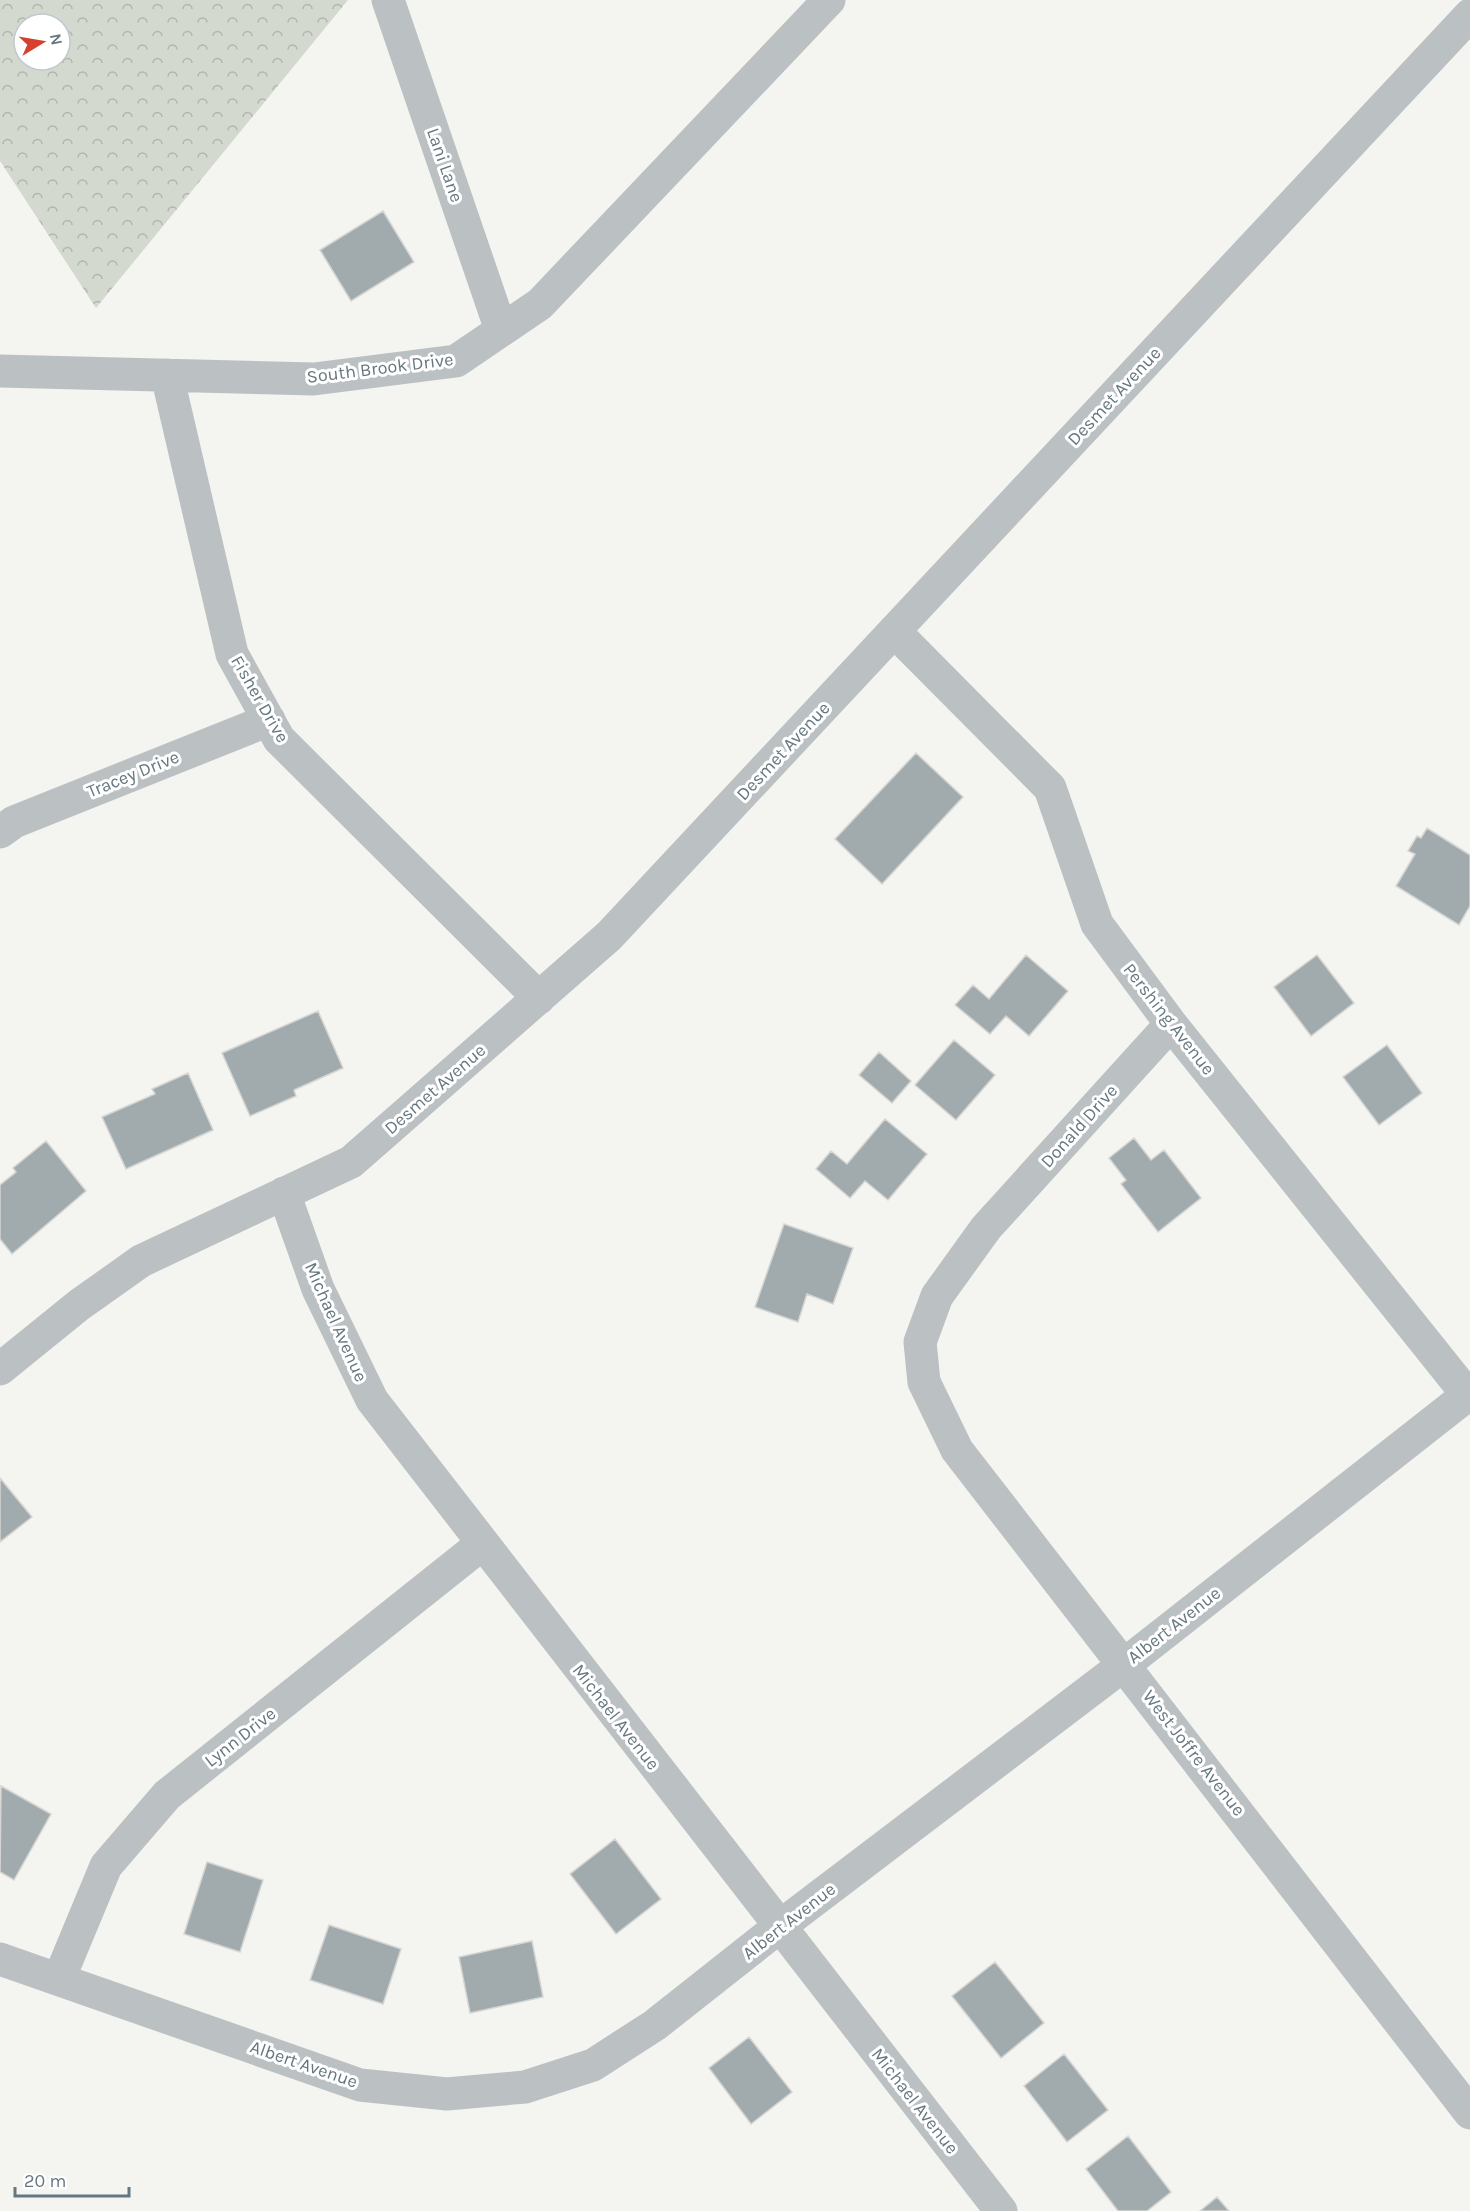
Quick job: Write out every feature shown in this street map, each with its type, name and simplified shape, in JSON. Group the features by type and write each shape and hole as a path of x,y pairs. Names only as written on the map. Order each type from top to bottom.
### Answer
{"street":[{"name":"Lani Lane","path":"388,0 501,330"},
{"name":"South Brook Drive","path":"0,370 314,379 456,361 540,304 829,0"},
{"name":"Desmet Avenue","path":"0,1369 80,1305 141,1261 351,1162 609,936 1470,15"},
{"name":"Fisher Drive","path":"167,375 232,654 279,739 539,998"},
{"name":"Pershing Avenue","path":"894,631 1050,788 1097,924 1172,1024 1469,1395"},
{"name":"Tracey Drive","path":"0,832 14,822 269,720"},
{"name":"Donald Drive","path":"987,1228 1172,1024"},
{"name":"Michael Avenue","path":"284,1193 318,1289 372,1400 1001,2211"},
{"name":"West Joffre Avenue","path":"987,1228 937,1296 920,1342 924,1382 957,1450 1125,1664 1470,2113"},
{"name":"Albert Avenue","path":"0,1959 360,2085 447,2094 525,2087 593,2065 655,2025 779,1927 1125,1664 1469,1395"},
{"name":"Lynn Drive","path":"59,1979 106,1866 167,1795 482,1544"}],"green space":[{"path":"0,0 348,0 96,308 0,161"}],"building":[{"path":"383,211 414,262 351,301 320,250"},
{"path":"916,753 963,797 882,884 835,839"},
{"path":"1427,828 1470,855 1470,906 1459,925 1396,886 1415,854 1408,851 1417,836 1421,838"},
{"path":"1026,955 1068,991 1029,1036 1006,1016 990,1034 955,1005 973,985 989,999"},
{"path":"1317,955 1354,1003 1311,1036 1274,987"},
{"path":"318,1011 343,1068 294,1090 296,1096 250,1116 222,1053"},
{"path":"954,1040 995,1075 956,1120 915,1085"},
{"path":"1387,1045 1422,1093 1379,1125 1343,1077"},
{"path":"879,1052 911,1081 892,1103 859,1075"},
{"path":"188,1073 213,1130 126,1169 102,1117 155,1094 152,1089"},
{"path":"885,1119 927,1154 888,1200 865,1181 850,1198 816,1169 831,1151 847,1164"},
{"path":"1134,1138 1151,1160 1164,1150 1201,1198 1158,1232 1121,1184 1126,1180 1109,1158"},
{"path":"46,1141 86,1191 12,1254 0,1239 0,1185 16,1172 13,1168"},
{"path":"784,1224 853,1248 833,1304 807,1294 798,1322 755,1307"},
{"path":"0,1478 32,1517 0,1542"},
{"path":"1,1786 51,1814 14,1880 0,1872"},
{"path":"615,1839 661,1899 616,1934 570,1874"},
{"path":"207,1862 263,1880 240,1952 184,1934"},
{"path":"329,1925 401,1949 383,2004 310,1980"},
{"path":"532,1941 543,1997 470,2013 459,1957"},
{"path":"995,1962 1044,2023 1001,2058 952,1996"},
{"path":"749,2037 792,2092 751,2124 709,2068"},
{"path":"1064,2054 1108,2110 1067,2142 1024,2086"},
{"path":"1128,2136 1171,2192 1147,2211 1118,2211 1086,2169"},
{"path":"1217,2197 1229,2211 1200,2211"}]}
